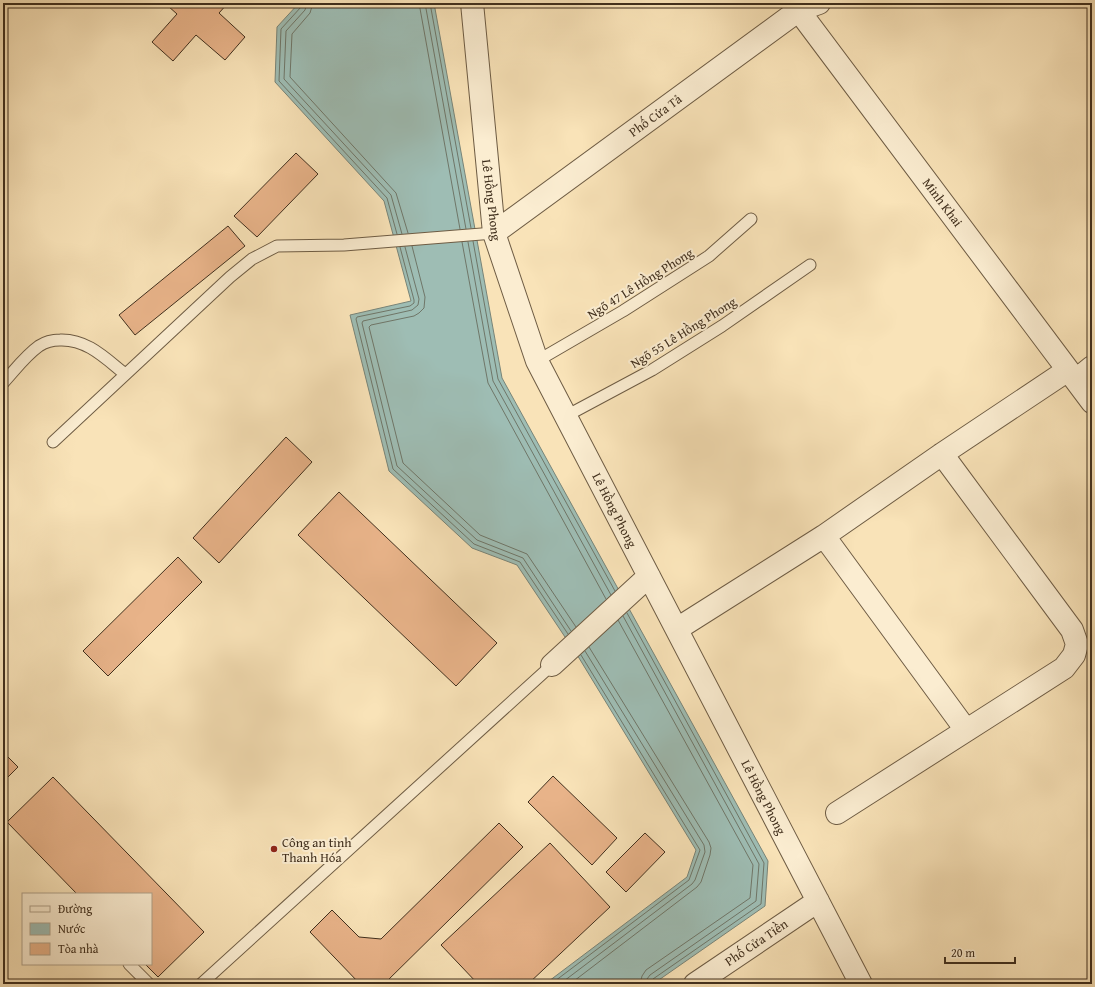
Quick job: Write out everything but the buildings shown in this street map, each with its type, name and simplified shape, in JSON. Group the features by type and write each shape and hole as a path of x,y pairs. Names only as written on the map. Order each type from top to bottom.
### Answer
{"street":[{"name":"Lê Hồng Phong","path":"472,3 487,234 537,361 861,984"},
{"name":"Phố Cửa Tả","path":"487,234 796,7 819,3"},
{"name":"Minh Khai","path":"796,7 1079,373 1092,402"},
{"path":"677,629 824,536 942,454 1079,373"},
{"path":"837,813 1064,668 1074,655 1077,644 1072,630 942,454"},
{"path":"824,536 966,730"},
{"path":"552,664 649,576"},
{"name":"Phố Cửa Tiền","path":"695,984 818,901"}],"lane":[{"name":"Ngõ 47 Lê Hồng Phong","path":"537,361 623,311 708,256 751,220"},
{"path":"53,442 125,374 252,259 277,246 344,245 487,234"},
{"name":"Ngõ 55 Lê Hồng Phong","path":"566,416 652,370 722,326 810,265"},
{"path":"3,383 29,354 41,345 54,340 68,339 83,343 125,374"},
{"path":"201,984 552,664"},
{"path":"130,965 150,984"}],"water":[{"path":"299,3 434,3 502,378 768,861 765,906 653,984 545,984 687,877 696,850 579,658 517,565 472,548 389,471 350,315 411,301 384,201 275,82 277,27"}],"place":[{"name":"Công an tỉnh Thanh Hóa","path":"274,849"}]}
